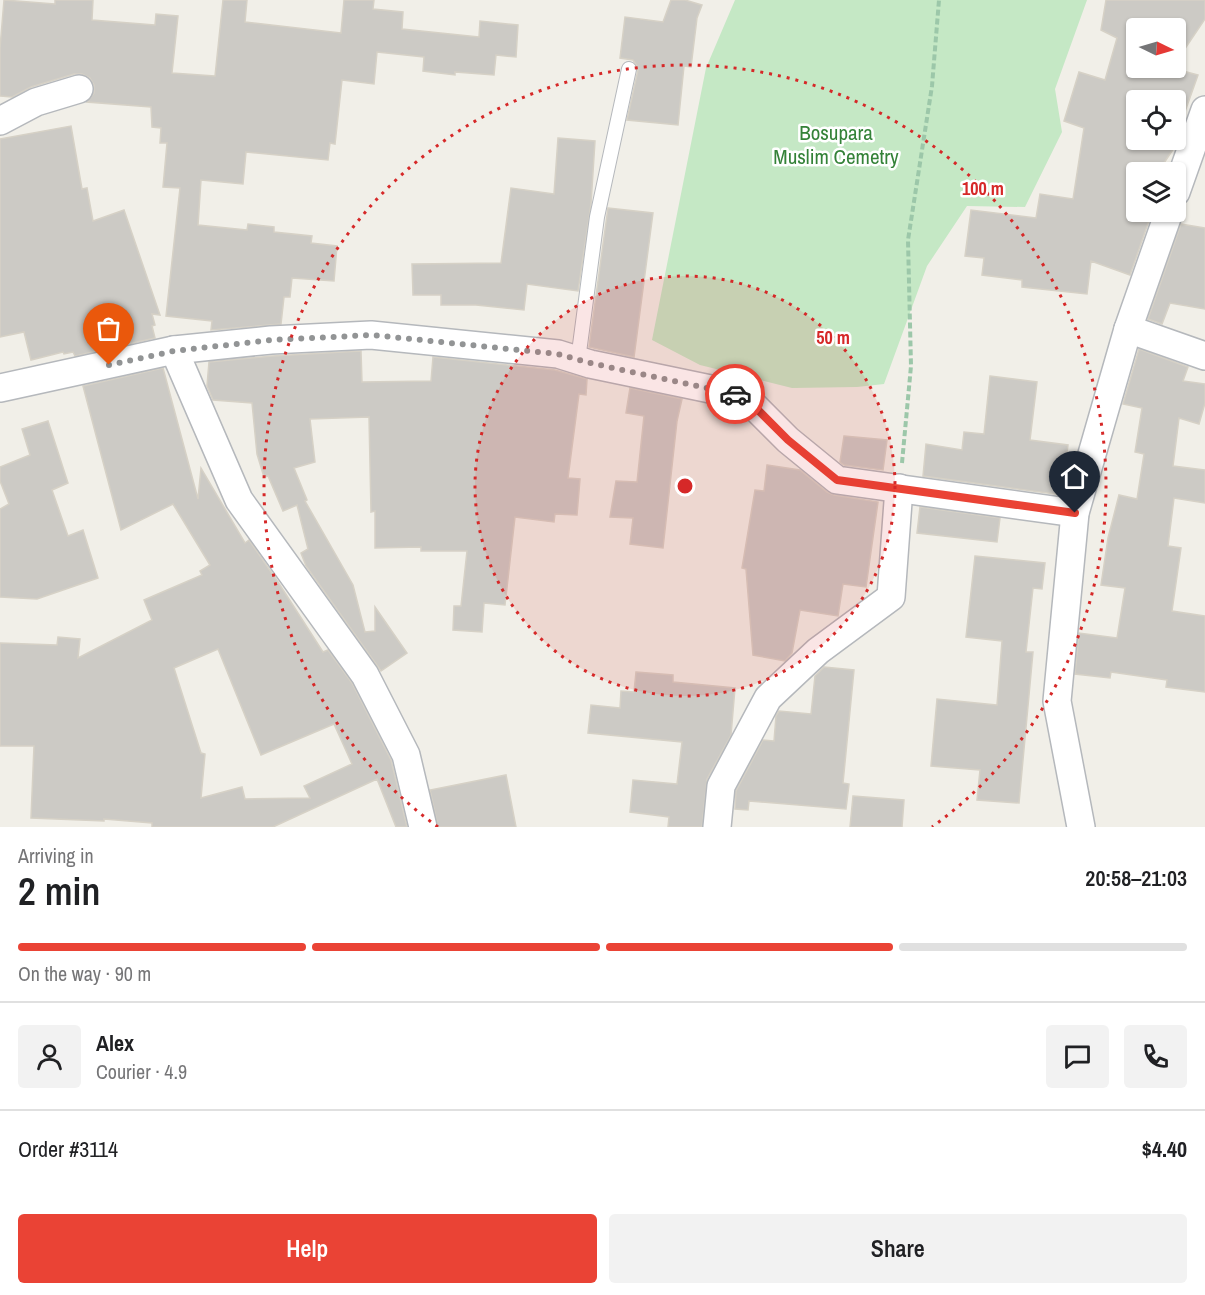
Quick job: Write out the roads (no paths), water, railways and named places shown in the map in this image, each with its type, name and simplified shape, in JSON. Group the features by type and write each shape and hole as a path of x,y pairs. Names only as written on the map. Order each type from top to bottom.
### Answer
{"street":[{"path":"0,121 36,102 79,89"},
{"path":"1186,164 1205,110"},
{"path":"1081,827 1057,701 1075,513 1128,329 1165,222"},
{"path":"1128,329 1205,356"},
{"path":"0,388 174,351 272,340 372,335 558,354 744,396 788,440 837,480 1075,513"},
{"path":"174,351 239,500 365,675 406,755 423,827"},
{"path":"717,827 721,786 768,698 818,651 891,597 899,488"}],"lane":[{"path":"578,360 597,217 629,69"}],"park label":[{"name":"Bosupara Muslim Cemetry","path":"836,144"}]}
